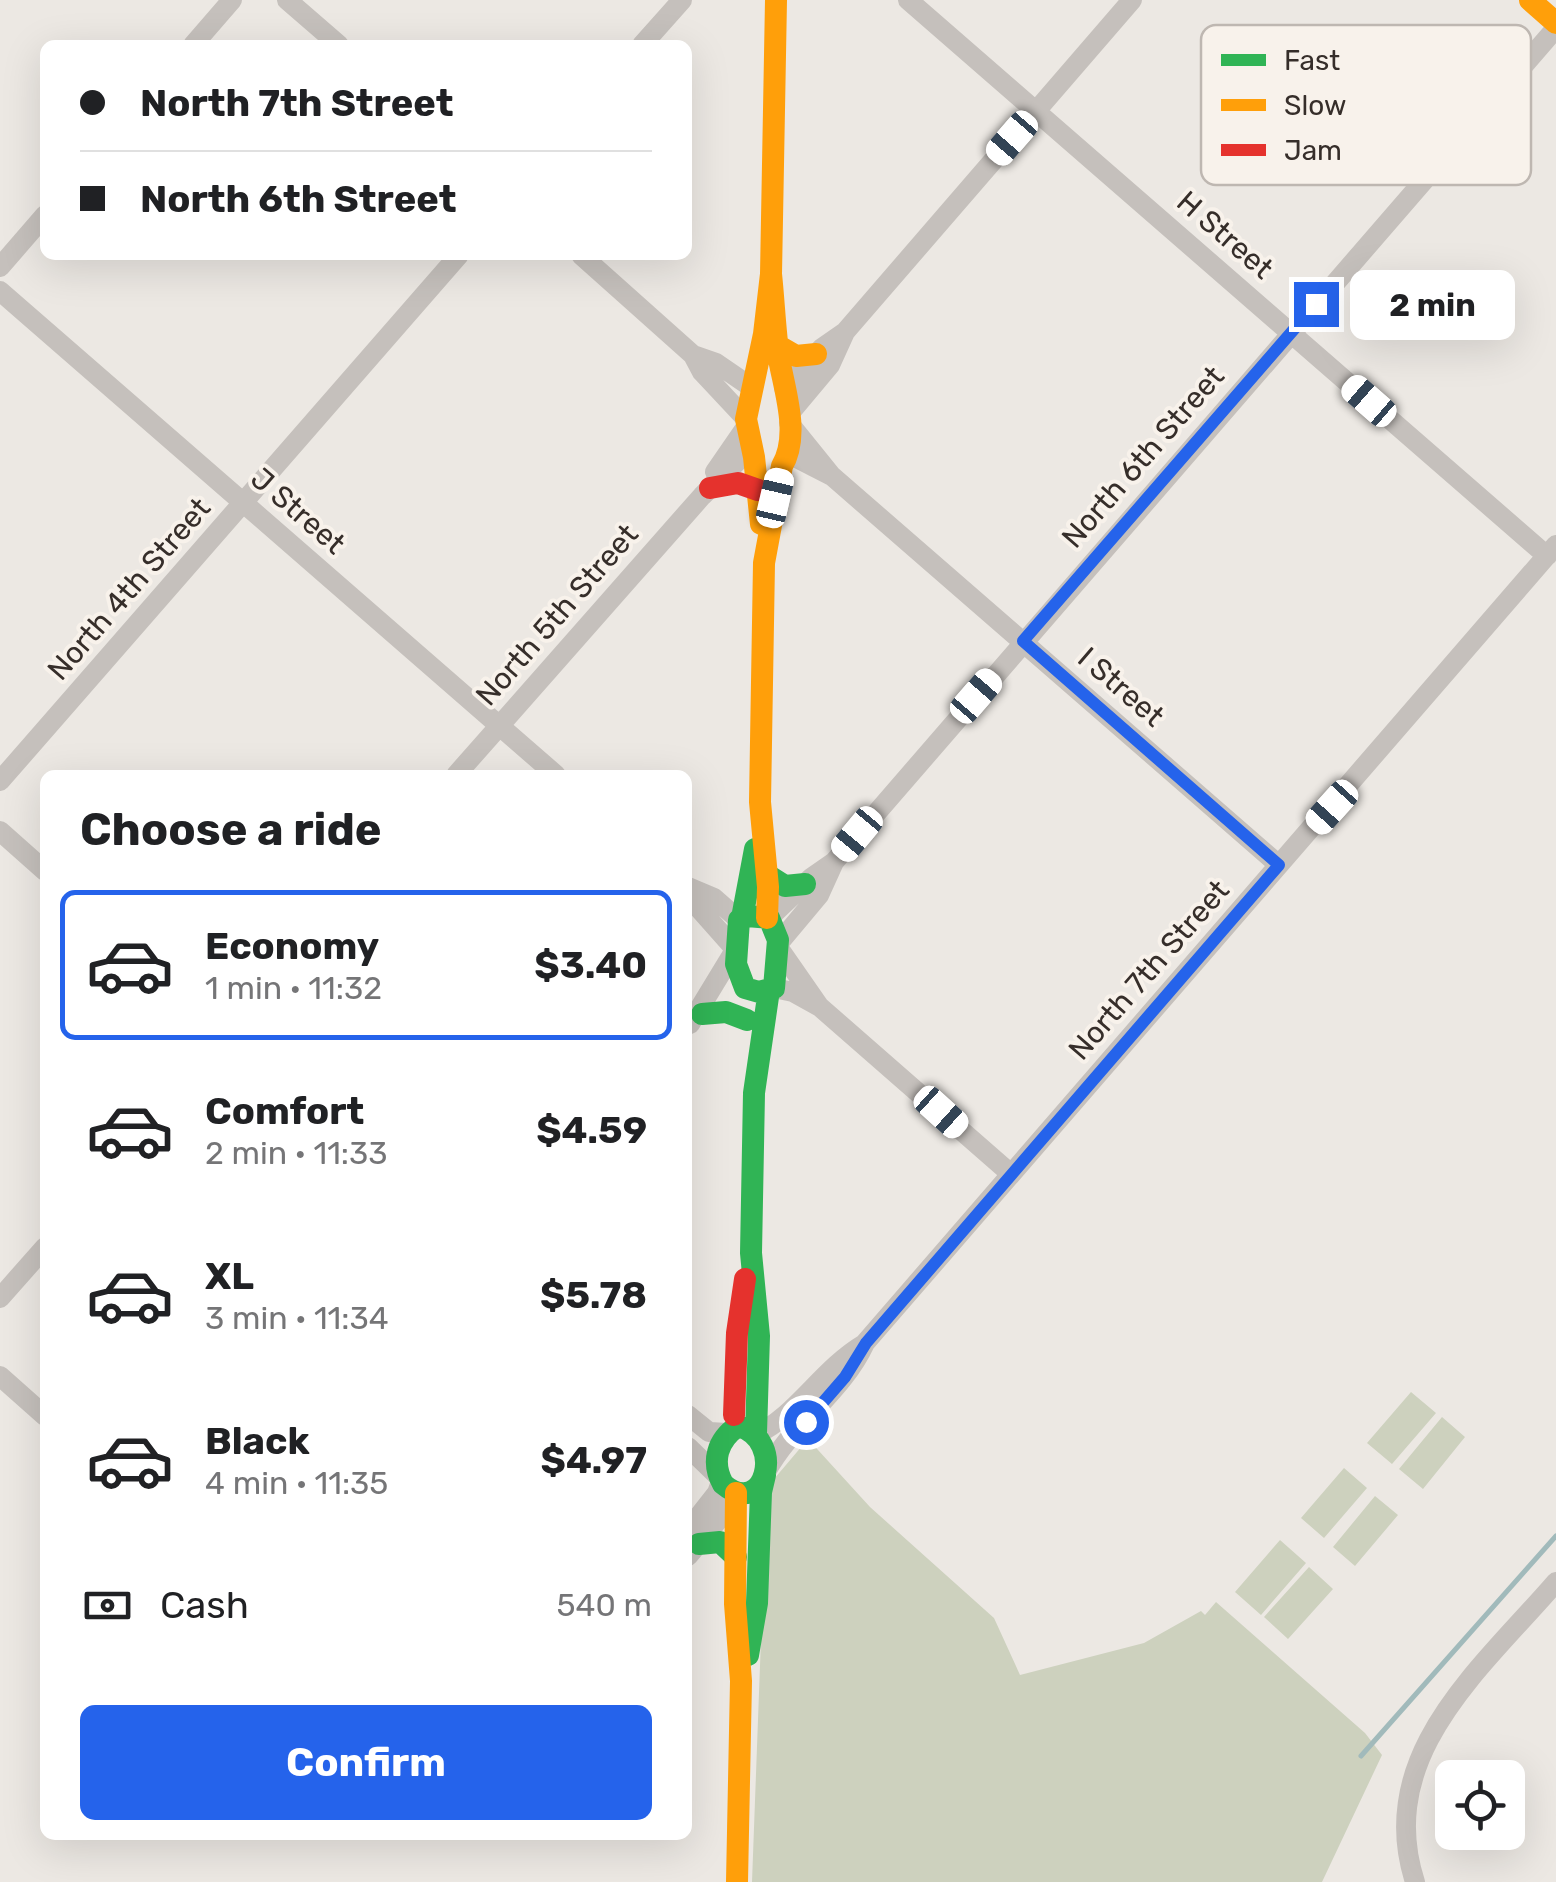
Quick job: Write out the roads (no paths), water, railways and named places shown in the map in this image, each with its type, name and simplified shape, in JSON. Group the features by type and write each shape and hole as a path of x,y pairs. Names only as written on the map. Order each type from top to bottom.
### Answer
{"main road":[{"path":"764,563 787,456 789,418 771,274 776,0"},
{"path":"1530,0 1556,26"},
{"path":"754,1093 778,946 768,918 760,802 764,563 749,438 752,386 771,274"},
{"path":"777,345 796,356 816,354"},
{"path":"706,492 738,483 758,490"},
{"path":"742,1681 756,1612 766,1458 757,1434 758,1305 751,1253 754,1093 743,987 735,950 760,802"},
{"path":"766,874 785,886 805,884"},
{"path":"740,919 768,918"},
{"path":"743,987 759,992 772,989"},
{"path":"693,1022 726,1012 747,1020"},
{"path":"737,1882 742,1681 735,1619 736,1557 719,1449 728,1432 737,1396 740,1308 751,1253"},
{"path":"728,1432 744,1426 757,1434"},
{"path":"727,1486 757,1489 765,1474"},
{"path":"692,1543 720,1542 736,1557"}],"street":[{"path":"197,40 232,0"},
{"path":"287,0 333,40"},
{"path":"646,40 682,0"},
{"name":"H Street","path":"908,0 1290,333 1551,551"},
{"path":"586,260 694,355 716,363 752,386 766,380 783,385 844,332 1132,0"},
{"name":"North 6th Street","path":"1531,55 1556,26"},
{"name":"North 6th Street","path":"768,918 834,862 1418,185"},
{"path":"0,267 40,221"},
{"name":"North 4th Street","path":"0,781 455,260"},
{"name":"J Street","path":"0,292 550,770"},
{"path":"789,418 830,365 844,332"},
{"path":"694,355 702,372 738,407 749,438 770,462 787,456"},
{"name":"I Street","path":"789,418 832,476 1279,865"},
{"name":"North 5th Street","path":"460,770 749,438"},
{"name":"I Street","path":"787,456 832,476"},
{"name":"North 7th Street","path":"765,1474 779,1452 845,1377 866,1343 1551,551"},
{"path":"0,831 40,867"},
{"path":"820,1007 778,946 820,895 834,862"},
{"path":"692,889 714,898 740,919"},
{"path":"692,901 735,950 693,1022"},
{"path":"693,1022 743,987"},
{"path":"772,989 793,992 820,1007 1011,1174"},
{"path":"0,1298 40,1252"},
{"name":"North 7th Street","path":"757,1434 781,1420 826,1371 866,1343"},
{"path":"0,1376 40,1412"},
{"path":"692,1418 708,1432 728,1432"},
{"path":"692,1451 727,1486 725,1512 692,1542"},
{"path":"1414,1882 1405,1843 1404,1812 1420,1753 1452,1703 1556,1582"}],"waterway":[{"path":"1361,1756 1556,1536"}]}
